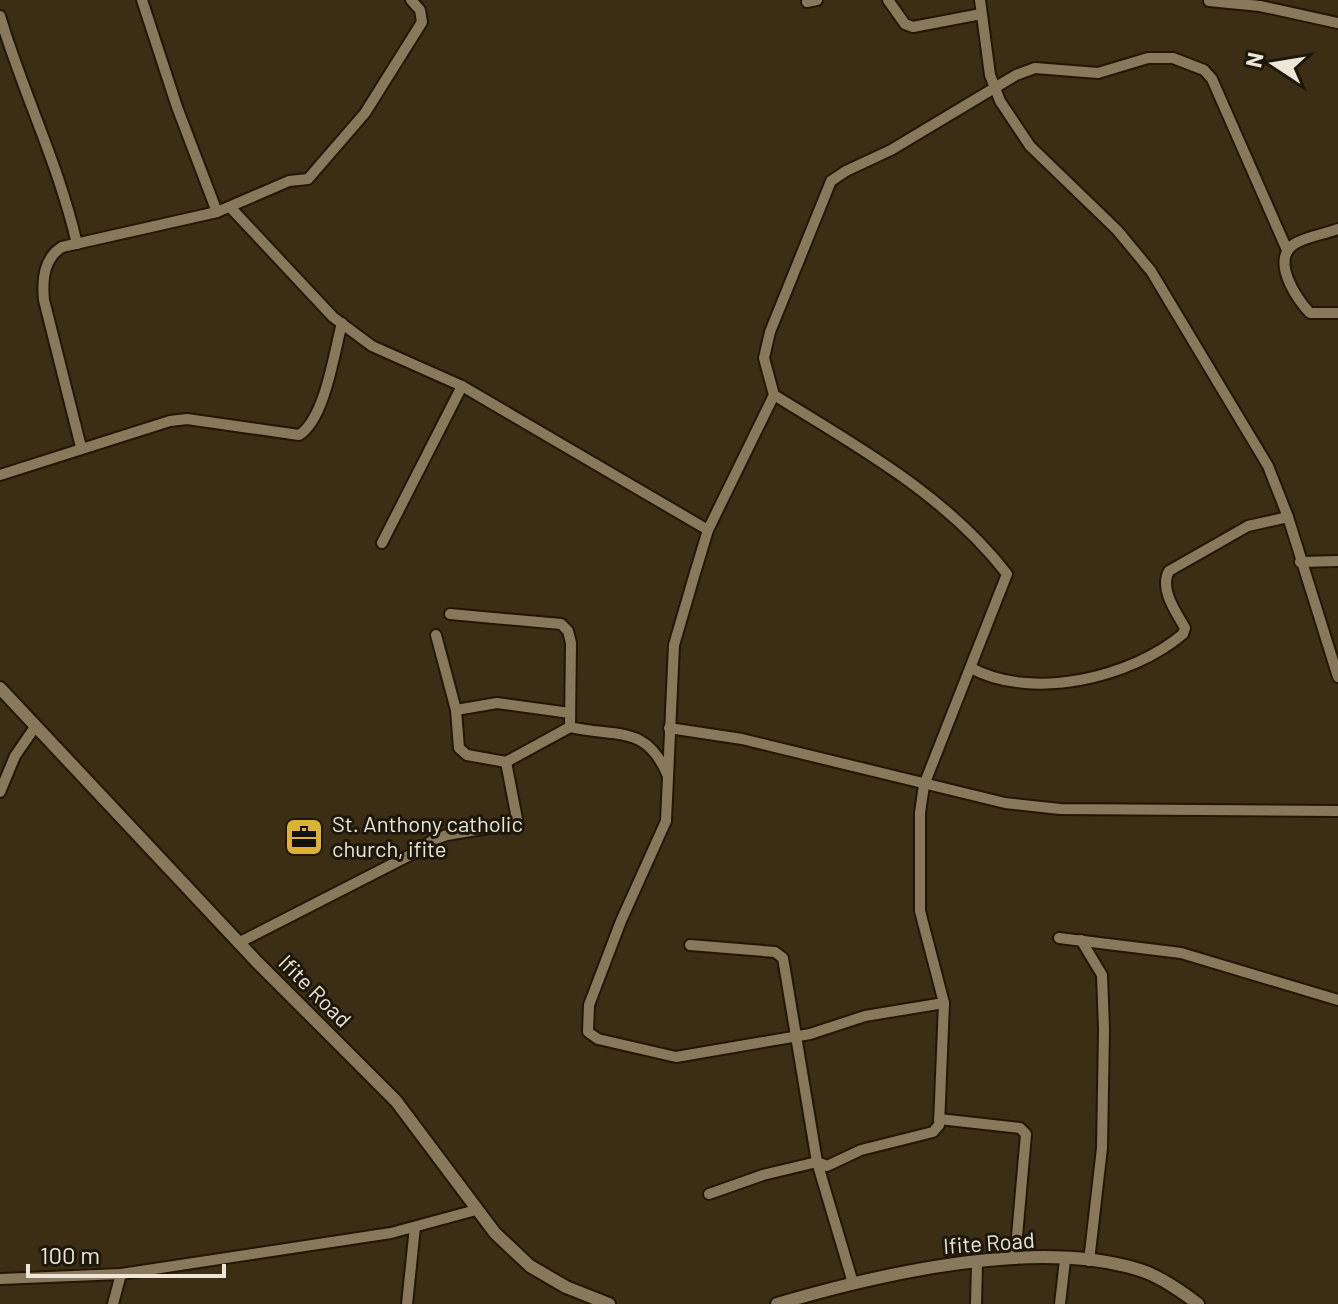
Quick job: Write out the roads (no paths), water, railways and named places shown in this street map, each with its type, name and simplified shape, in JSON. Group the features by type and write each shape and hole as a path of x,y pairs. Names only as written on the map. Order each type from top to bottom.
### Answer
{"street":[{"path":"142,0 177,107 217,212"},
{"path":"81,447 43,287 47,267 56,250 217,212 315,173 388,81 422,22 420,10 411,0"},
{"path":"888,0 905,24 913,27 981,14"},
{"path":"980,0 990,75 1030,146 1117,230 1170,298 1268,466 1288,517 1338,677"},
{"path":"1209,1 1276,9 1338,23"},
{"path":"0,16 17,73 69,209 77,244"},
{"path":"944,1003 865,1016 798,1035 676,1057 612,1043 588,1032 586,1023 621,921 666,821 674,645 708,530 774,395 764,358 770,332 831,181 996,90 1016,75 1035,68 1098,73 1148,58 1173,58 1204,70 1223,99 1287,250 1287,278 1298,301 1310,313 1338,313"},
{"path":"230,207 342,323 372,346 462,386 708,530"},
{"path":"1287,250 1295,243 1338,229"},
{"path":"0,475 81,447 187,419 299,435 309,429 319,407 342,323"},
{"path":"382,543 462,386"},
{"path":"709,1194 763,1175 817,1162 827,1166 861,1150 933,1132 939,1119 944,1003 920,911 920,813 924,785 1007,574 939,504 902,475 774,395"},
{"path":"971,668 984,676 1041,682 1111,672 1133,665 1183,634 1185,628 1167,591 1165,580 1169,571 1248,526 1288,517"},
{"path":"1300,562 1338,561"},
{"path":"450,614 561,624 568,631 571,643 570,727"},
{"path":"436,635 456,710 459,748 467,755 506,762 570,727 616,731 643,741 659,754 670,782"},
{"name":"Ifite Road","path":"0,688 238,943 396,1101 476,1210 530,1266 609,1304"},
{"path":"456,710 497,703 570,713"},
{"path":"0,792 15,756 35,727"},
{"path":"669,728 742,739 1005,803 1060,809 1338,811"},
{"path":"238,943 418,851 433,840 512,824 517,819 506,762"},
{"path":"1059,938 1181,953 1338,1000"},
{"path":"1081,940 1102,975 1104,1029 1102,1148 1089,1261"},
{"path":"690,945 780,955 787,1000 798,1035 817,1162 853,1283"},
{"path":"939,1119 1020,1128 1026,1134 1015,1259"},
{"path":"0,1279 121,1274 415,1227 476,1210"},
{"path":"407,1304 415,1227"},
{"name":"Ifite Road","path":"777,1304 810,1299 853,1283 936,1266 1015,1259 1089,1261 1141,1270 1198,1304"},
{"path":"1060,1304 1065,1260"},
{"path":"976,1304 977,1263"},
{"path":"113,1304 121,1274"},
{"path":"571,1304 575,1290"}],"place":[{"name":"St. Anthony catholic church, ifite","path":"304,837"}]}
